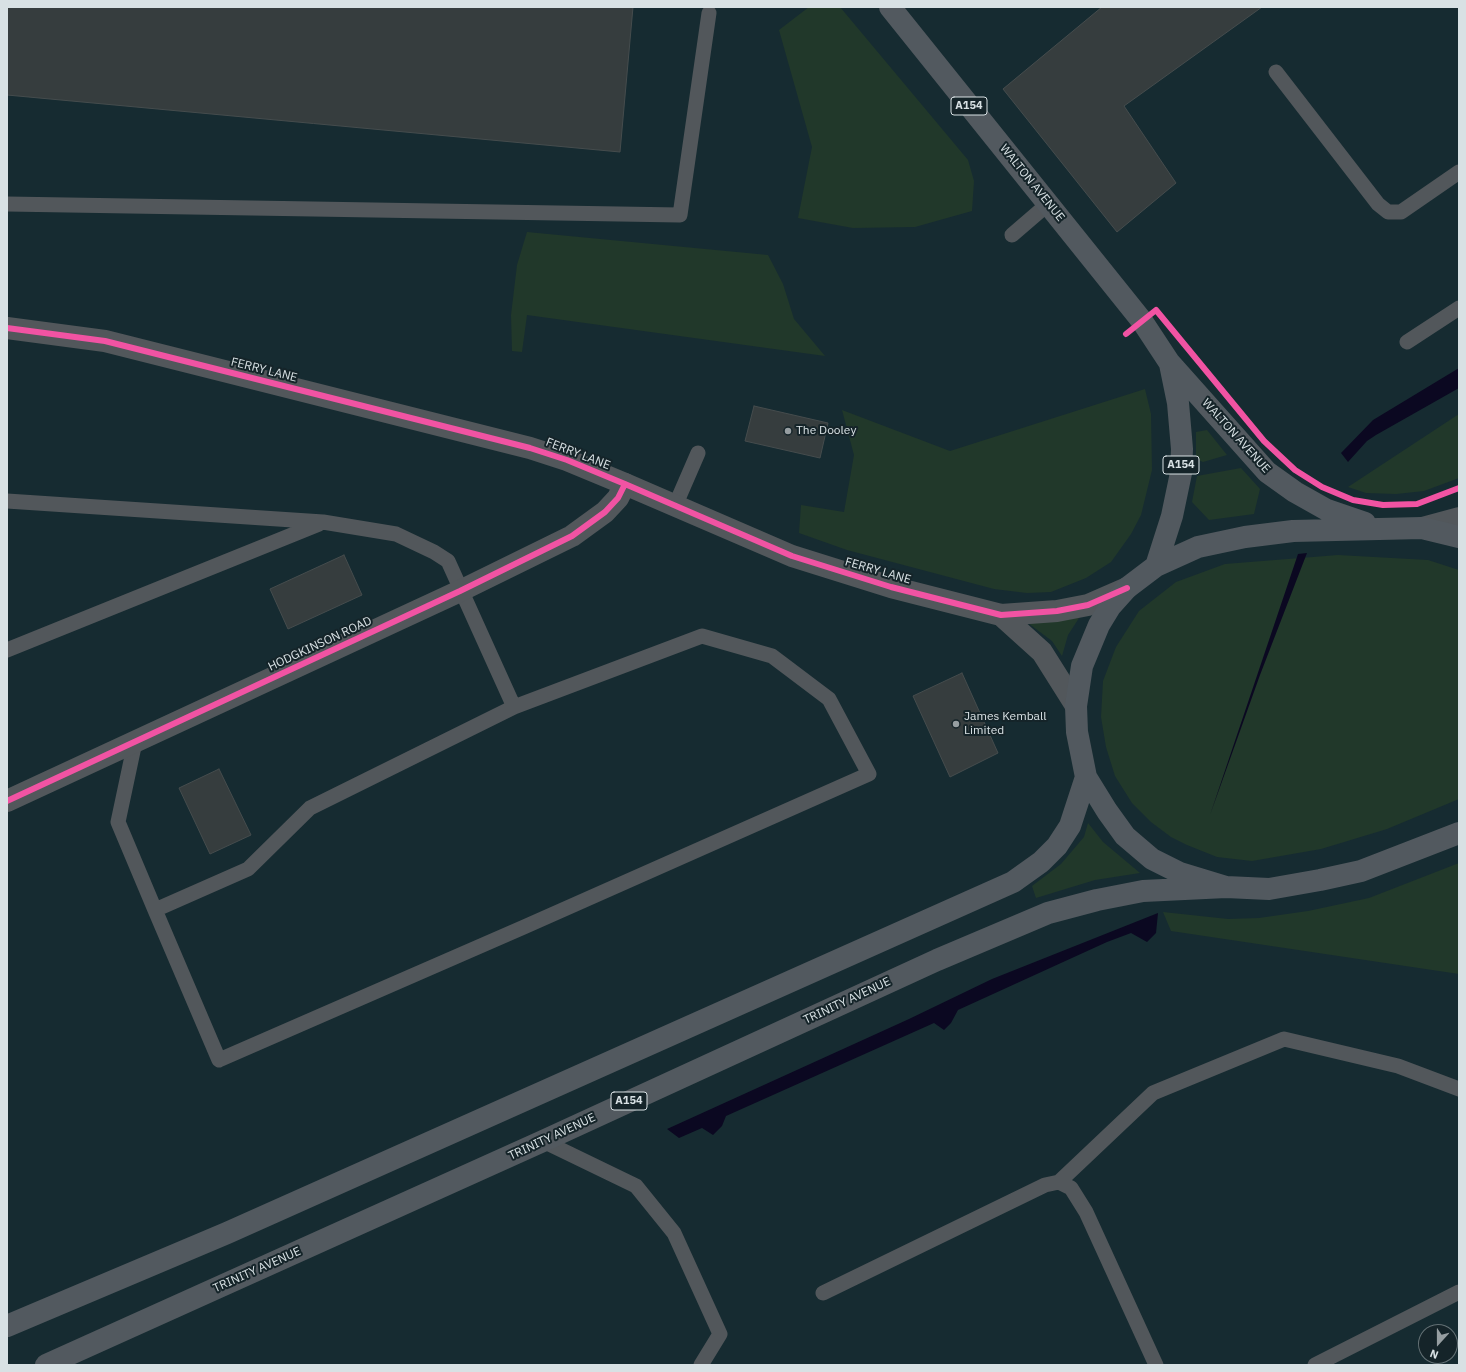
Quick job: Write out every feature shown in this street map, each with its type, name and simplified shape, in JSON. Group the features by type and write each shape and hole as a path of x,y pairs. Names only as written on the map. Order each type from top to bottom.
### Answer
{"main road":[{"name":"WALTON AVENUE","path":"890,7 1142,321 1169,362 1267,472 1295,492 1327,510 1377,527"},
{"name":"WALTON AVENUE","path":"1156,566 1172,516 1181,465 1182,449 1178,403 1169,362"},
{"path":"1459,537 1422,528 1377,527 1293,531 1245,537 1198,547 1156,566 1127,588 1110,607 1099,625 1082,666 1076,706 1077,732 1086,776 1106,811 1125,836 1152,859 1180,873 1226,887 1269,889 1361,871 1459,833"},
{"path":"7,1326 241,1227 1013,882 1041,862 1057,846 1070,826 1086,776"},
{"name":"TRINITY AVENUE","path":"46,1365 543,1141 930,963 1048,913 1096,900 1143,891 1226,887"}],"street":[{"name":"FERRY LANE","path":"7,328 105,341 489,437 567,460 762,544 832,570 1001,615 1057,611 1088,604 1127,588"},
{"name":"HODGKINSON ROAD","path":"7,801 460,591 589,526 618,498 625,484"},
{"path":"1422,528 1459,518"},
{"name":"FERRY LANE","path":"1001,615 1042,652 1076,706"}],"lane":[{"path":"7,204 680,215 709,14"},
{"path":"1276,72 1378,204 1388,212 1401,212 1459,172"},
{"path":"1012,235 1048,204"},
{"path":"1408,342 1459,308"},
{"path":"675,506 698,453"},
{"path":"7,501 323,522 396,534 434,552 448,561 460,591 514,707"},
{"path":"7,650 323,522"},
{"path":"135,742 118,822 218,1060 524,927 869,774 829,699 772,656 702,636 514,707 310,808 248,870 155,910"},
{"path":"823,1293 1045,1185 1059,1182 1153,1093 1284,1039 1398,1066 1459,1090"},
{"path":"543,1141 636,1186 674,1233 720,1334 701,1365"},
{"path":"1059,1182 1071,1188 1086,1212 1156,1365"},
{"path":"1315,1365 1459,1292"}],"shaded area":[{"path":"7,7 1459,7 1459,1365 7,1365"}],"green space":[{"path":"809,7 840,7 968,160 974,181 972,211 915,227 853,228 798,218 812,147 779,30"},
{"path":"527,232 768,255 783,284 794,319 825,356 527,315 522,352 512,351 511,315 517,265"},
{"path":"1145,389 1151,414 1152,470 1141,515 1131,534 1111,562 1086,578 1051,592 1027,593 994,589 847,550 799,533 801,505 844,512 854,455 842,410 950,451"},
{"path":"1459,414 1459,478 1424,491 1396,494 1366,493 1348,487"},
{"path":"1207,430 1227,455 1203,462 1196,459 1196,432"},
{"path":"1241,468 1260,489 1254,514 1209,520 1192,502 1197,476"},
{"path":"1338,555 1428,560 1459,570 1459,799 1387,829 1321,849 1252,861 1217,857 1171,837 1151,822 1132,803 1115,776 1106,747 1101,717 1103,681 1116,647 1139,611 1176,582 1225,564"},
{"path":"1081,615 1068,635 1062,656 1052,641 1028,623"},
{"path":"1088,823 1103,842 1140,873 1095,880 1036,898 1032,886 1061,864 1084,837"},
{"path":"1459,863 1459,974 1171,931 1163,912 1228,919 1259,918 1308,911 1369,898"}],"water":[{"path":"1459,368 1459,388 1367,441 1348,462 1341,453 1373,420"},
{"path":"1307,553 1260,675 1210,815 1298,554"},
{"path":"1158,913 1156,933 1147,942 1131,933 1107,942 958,1010 951,1023 944,1030 934,1023 726,1116 722,1126 713,1135 702,1128 679,1138 667,1129 909,1019 992,979"}],"building":[{"path":"7,7 633,7 620,152 7,95"},
{"path":"1102,7 1262,7 1124,106 1176,183 1117,232 1003,89"},
{"path":"754,406 828,423 820,458 745,441"},
{"path":"344,555 362,595 288,629 270,589"},
{"name":"James Kemball Limited","path":"962,673 998,753 950,777 913,696"},
{"path":"219,769 251,835 210,854 179,788"}],"cycle path":[{"path":"1126,334 1156,310 1264,441 1295,470 1322,487 1353,500 1383,505 1417,504 1459,488"},
{"path":"7,328 105,341 530,448 567,460 792,556 891,587 1001,615 1057,611 1088,605 1127,588"},
{"path":"7,801 460,591 572,536 605,512 618,498 625,484"}],"place":[{"name":"The Dooley","path":"788,431"},
{"name":"James Kemball Limited","path":"956,724"}]}
